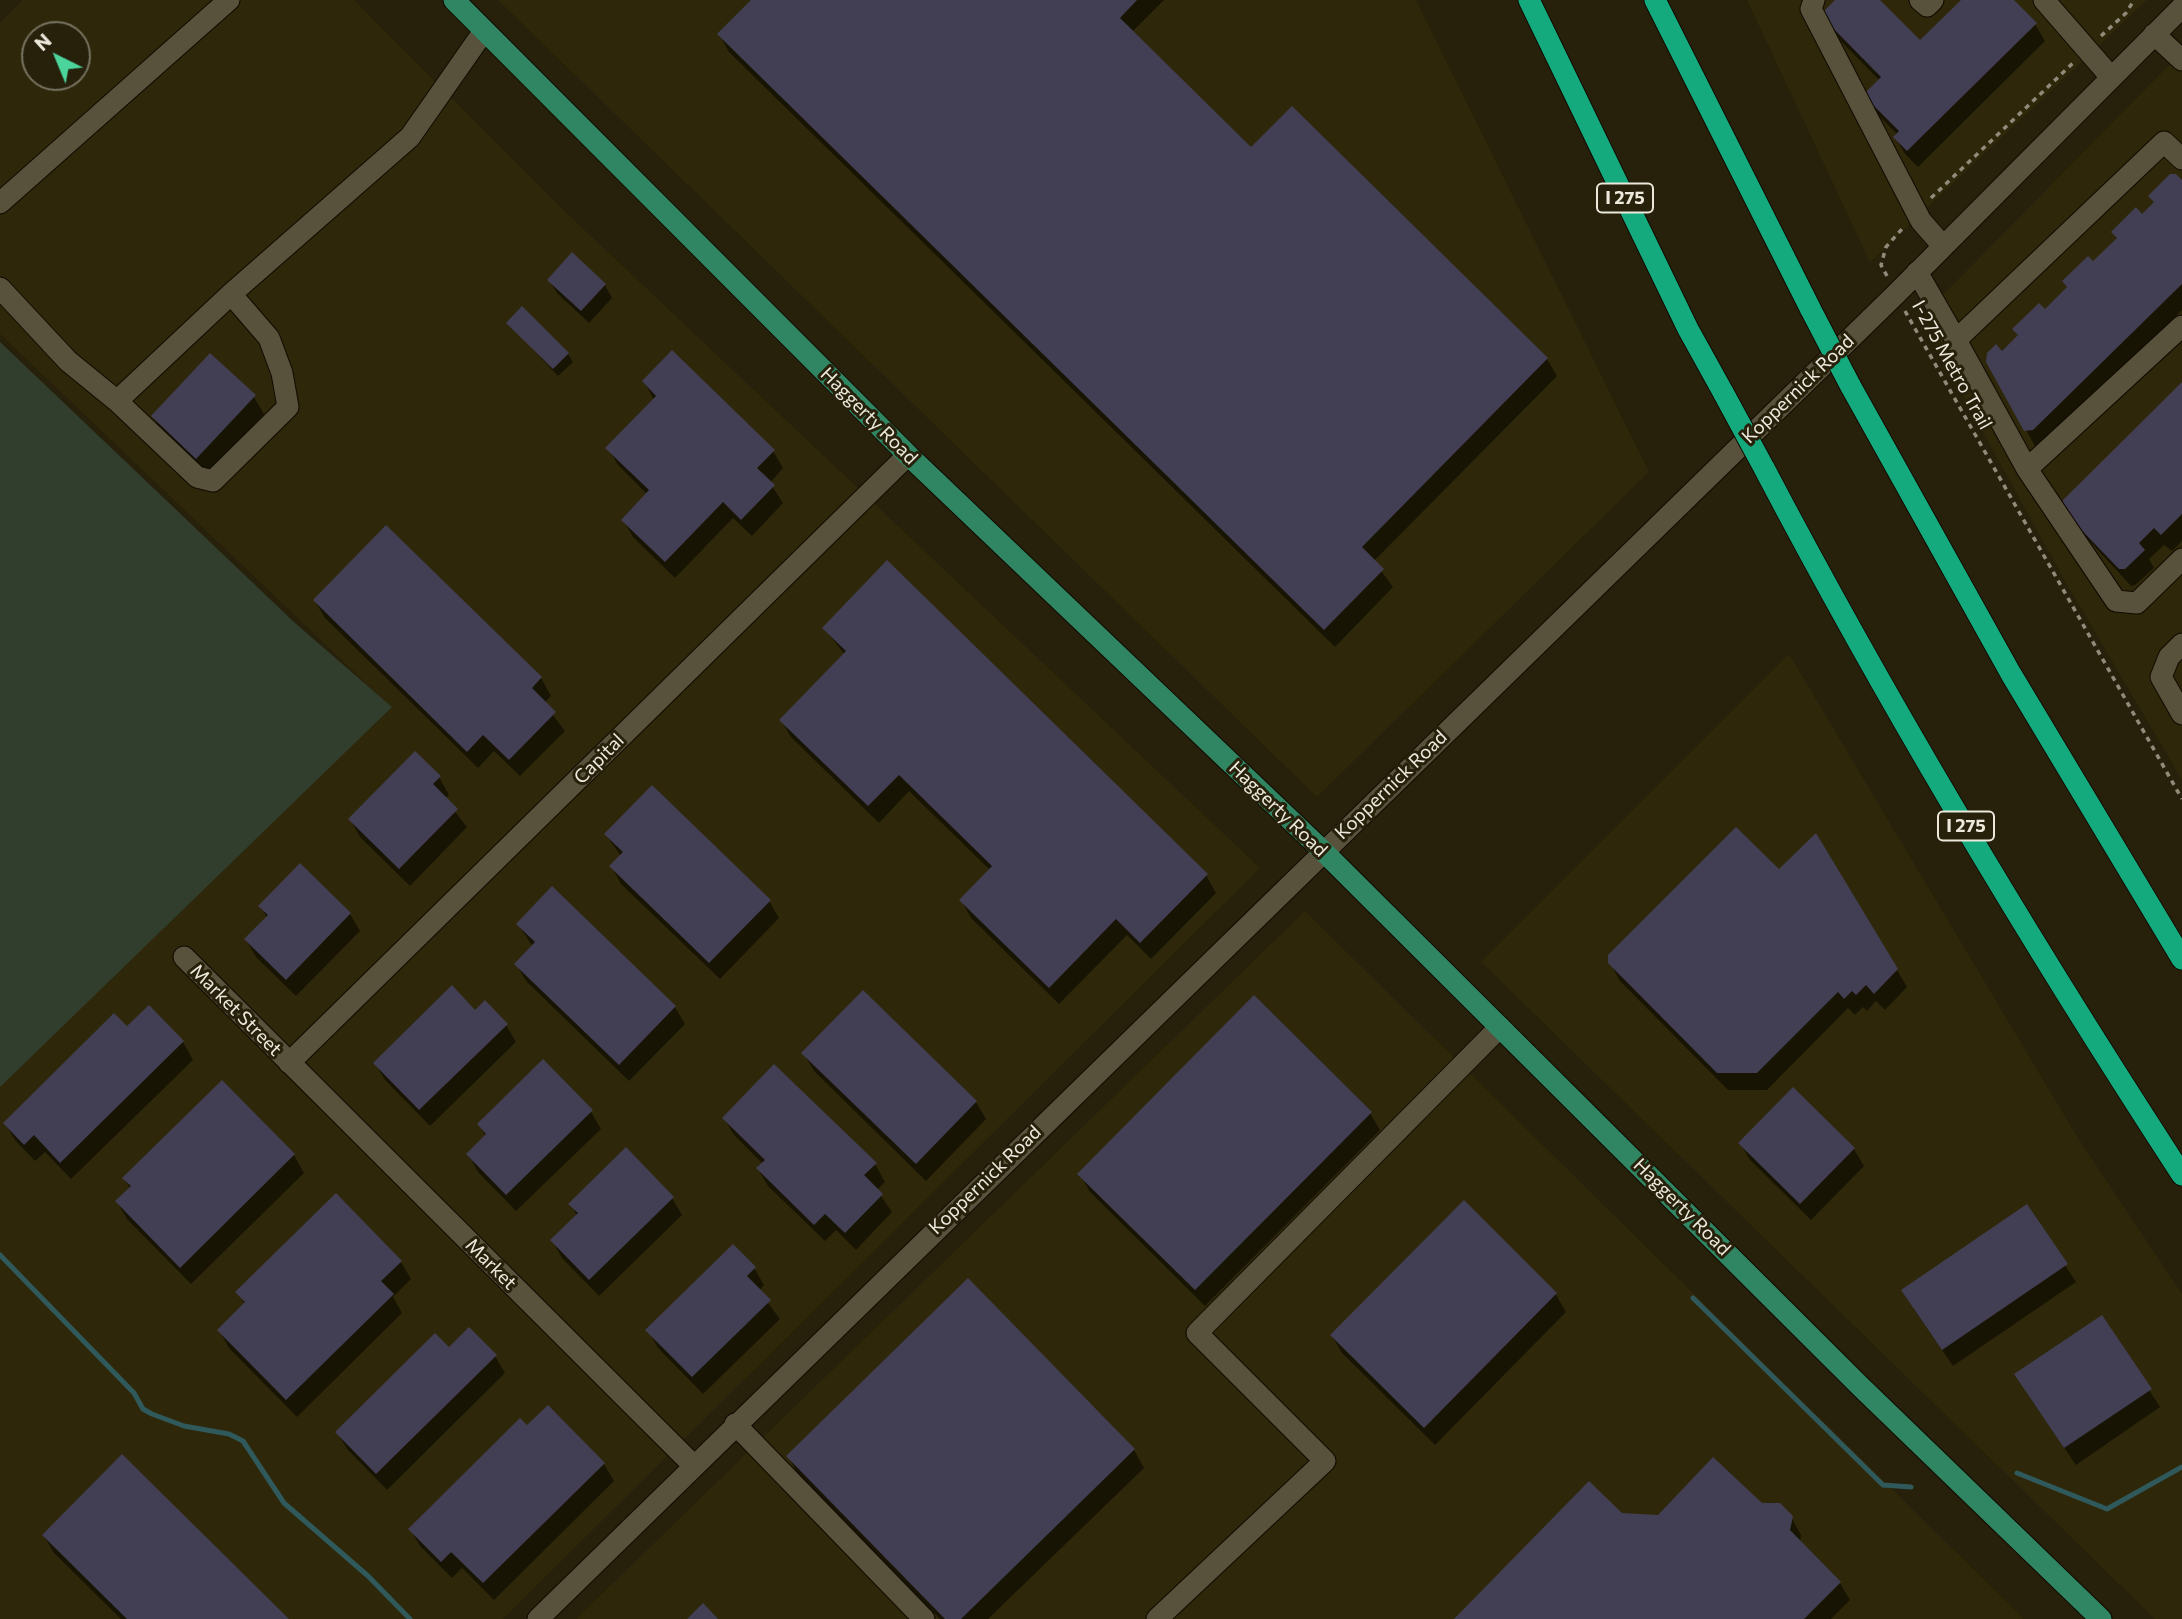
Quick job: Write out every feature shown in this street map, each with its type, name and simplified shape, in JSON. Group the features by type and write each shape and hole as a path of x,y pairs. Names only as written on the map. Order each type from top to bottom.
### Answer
{"highway":[{"name":"I 275","path":"1530,0 1688,329 1802,542 2019,918 2182,1175"},
{"path":"1655,0 1850,384 2011,674 2182,959"}],"main road":[{"name":"Haggerty Road","path":"454,0 908,455 1323,851 1861,1387 2101,1619"}],"street":[{"path":"0,203 229,0"},
{"path":"1815,0 1811,9 1828,45 1916,212 1943,246"},
{"path":"1920,0 1927,6 1933,0"},
{"path":"2044,0 2110,76"},
{"name":"Koppernick Road","path":"538,1619 1896,294 2110,76 2182,7"},
{"path":"117,401 231,294 411,137 484,30"},
{"path":"2154,34 2182,61"},
{"path":"1956,340 2164,142 2182,159"},
{"path":"1917,272 2027,469 2116,601 2137,603 2182,559"},
{"path":"0,288 68,361 117,401 197,477 213,481 288,407 282,373 269,338 231,294"},
{"path":"2027,469 2182,326"},
{"name":"Capital","path":"289,1063 908,455"},
{"path":"2182,644 2169,657 2161,677 2182,714"},
{"name":"Market Street","path":"184,957 289,1063"},
{"path":"1157,1619 1325,1461 1197,1333 1500,1027"},
{"name":"Market","path":"289,1063 693,1465"},
{"path":"735,1424 923,1619"}],"path":[{"name":"I-275 Metro Trail","path":"2134,0 2126,13 1916,212 1886,247 1881,265 2182,799"}],"shaded area":[{"path":"23,0 354,0 555,202 1260,868 503,1619 0,1619 0,1086 391,707 0,334 0,23"},
{"path":"498,0 1416,0 1649,472 1317,797"},
{"path":"1747,0 2147,0 1870,262"},
{"path":"2182,52 2182,780 2065,581 1920,318"},
{"path":"1789,654 2076,1135 2182,1294 2182,1619 2155,1619 1481,962"},
{"path":"1305,911 2024,1619 576,1619"}],"green space":[{"path":"0,342 295,623 392,707 0,1087"}],"building":[{"path":"751,0 1137,0 1120,18 1251,147 1292,106 1548,358 1362,547 1384,569 1324,630 717,34"},
{"path":"1835,0 1880,0 1920,40 1961,0 2014,0 2037,23 1907,151 1893,137 1899,131 1863,95 1881,77 1820,15"},
{"path":"2170,174 2176,174 2182,180 2182,284 2033,430 2024,431 1986,362 1987,353 1996,344 2002,351 2018,335 2012,329 2039,303 2045,309 2067,287 2062,281 2088,256 2093,261 2117,238 2111,232 2136,207 2142,214 2154,202 2148,196"},
{"path":"572,252 606,284 581,311 547,280"},
{"path":"522,306 569,353 553,369 506,323"},
{"path":"672,350 775,450 757,468 775,485 741,520 723,502 665,562 621,520 649,490 605,448 656,396 642,381"},
{"path":"210,353 256,395 196,459 151,416"},
{"path":"2182,382 2182,514 2161,535 2154,528 2139,543 2145,550 2125,569 2119,569 2062,510 2063,500"},
{"path":"386,525 542,677 532,688 556,712 509,760 483,735 467,752 313,600"},
{"path":"887,560 1208,874 1140,943 1116,919 1049,988 959,900 992,866 899,775 868,806 779,720 846,651 822,628"},
{"path":"415,751 441,776 433,784 458,809 399,869 348,819"},
{"path":"652,785 771,900 709,963 609,866 623,852 604,834"},
{"path":"1736,827 1779,869 1816,833 1898,969 1874,994 1866,985 1856,995 1852,991 1844,999 1838,992 1757,1073 1717,1073 1608,963 1608,955"},
{"path":"300,863 351,913 286,980 244,939 268,915 258,906"},
{"path":"552,886 676,1006 619,1065 514,964 535,942 516,924"},
{"path":"452,985 475,1010 485,1000 508,1024 419,1110 373,1063"},
{"path":"863,990 977,1101 916,1164 801,1053"},
{"path":"1254,995 1372,1112 1195,1290 1077,1174"},
{"path":"149,1005 184,1041 60,1163 34,1135 24,1145 3,1123 114,1013 127,1026"},
{"path":"543,1059 593,1110 506,1195 466,1154 486,1134 477,1124"},
{"path":"774,1064 877,1163 864,1175 883,1194 845,1233 825,1214 814,1225 756,1168 765,1160 722,1118"},
{"path":"222,1080 295,1154 180,1268 115,1201 131,1186 122,1178"},
{"path":"1793,1087 1855,1148 1800,1204 1738,1143"},
{"path":"626,1147 674,1197 589,1280 550,1240 578,1213 568,1204"},
{"path":"336,1193 402,1261 381,1281 394,1294 286,1400 217,1330 245,1302 235,1292"},
{"path":"1464,1200 1557,1293 1424,1428 1330,1335"},
{"path":"2027,1204 2068,1264 1942,1350 1901,1290"},
{"path":"733,1244 756,1267 747,1276 771,1300 692,1377 645,1330"},
{"path":"968,1278 1135,1449 961,1619 945,1619 786,1456"},
{"path":"2102,1315 2152,1389 2064,1448 2014,1374"},
{"path":"469,1327 497,1355 376,1474 335,1432 435,1333 449,1347"},
{"path":"548,1405 605,1463 483,1583 451,1552 441,1562 408,1529 520,1418 527,1425"},
{"path":"122,1454 289,1619 127,1619 42,1535"},
{"path":"1713,1457 1762,1503 1780,1503 1793,1516 1790,1530 1841,1582 1804,1619 1454,1619 1589,1481 1622,1513 1658,1515"},
{"path":"703,1603 718,1619 687,1619"}],"waterway":[{"path":"0,1255 134,1393 143,1409 184,1426 229,1434 243,1441 284,1503 368,1576 410,1619"},
{"path":"1693,1298 1883,1485 1911,1487"},
{"path":"2017,1473 2107,1509 2182,1467"}]}
